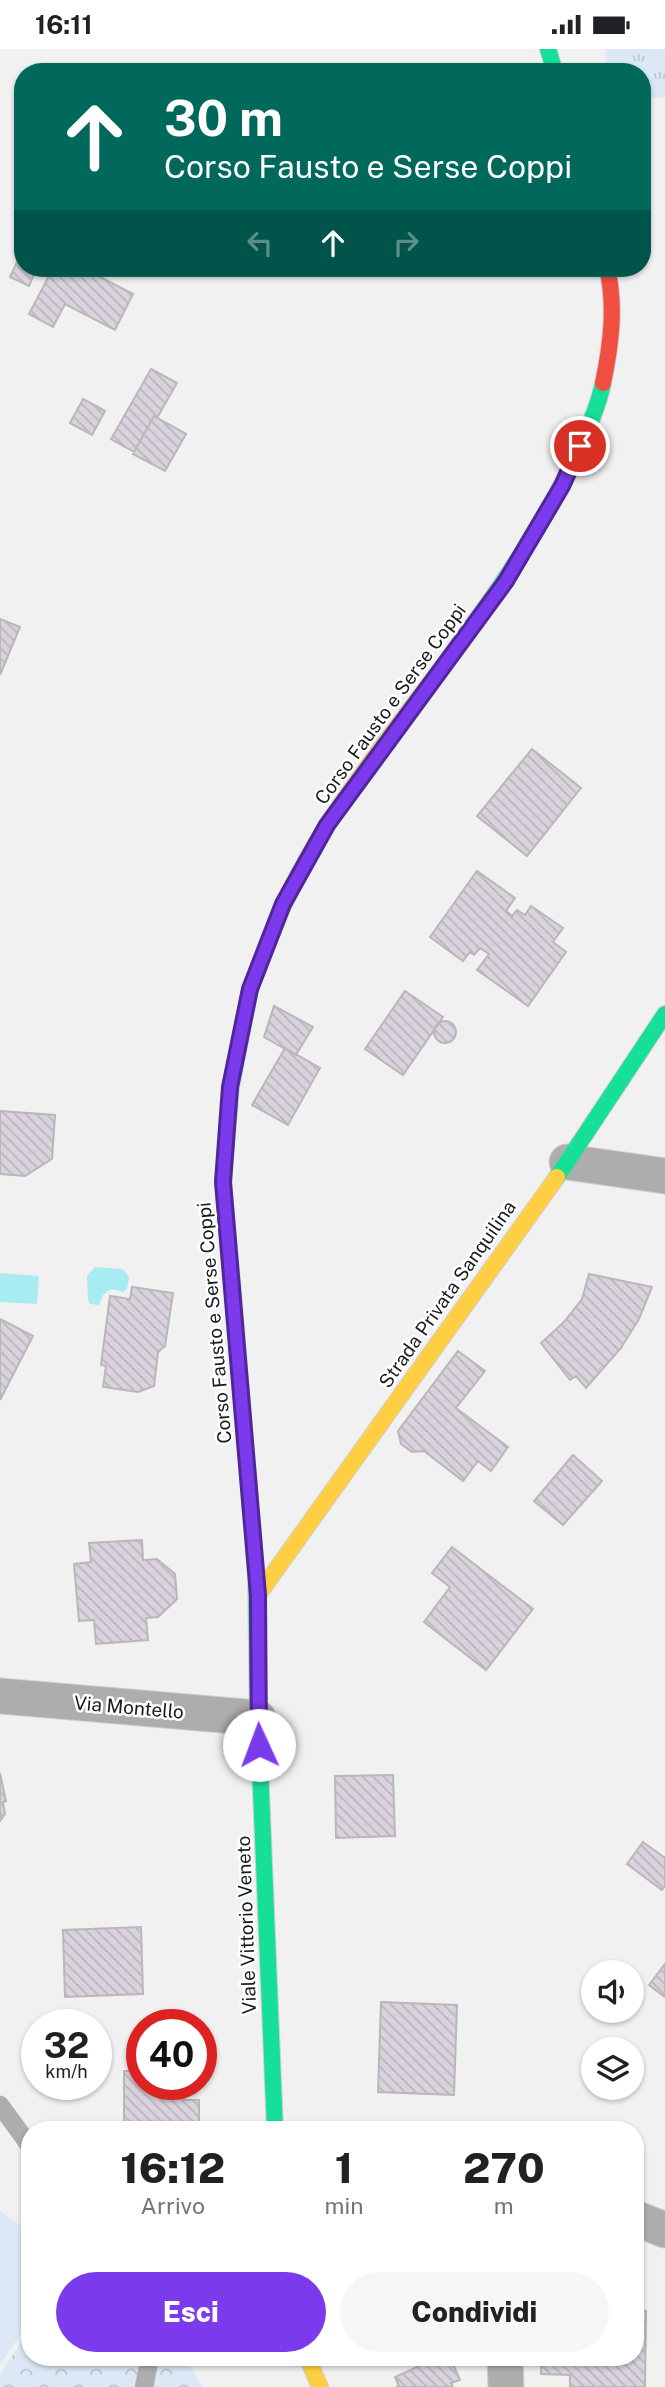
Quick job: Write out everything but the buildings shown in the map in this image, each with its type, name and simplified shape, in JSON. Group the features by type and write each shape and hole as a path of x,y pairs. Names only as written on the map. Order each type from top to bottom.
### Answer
{"street":[{"name":"Corso Fausto e Serse Coppi","path":"258,1718 258,1595 223,1182 230,1087 250,989 283,904 327,825 506,581 562,486 598,407 611,347 612,289 609,277"},
{"name":"Strada Privata Sanquilina","path":"258,1595 567,1161 665,1014"},
{"path":"567,1161 665,1176"},
{"name":"Via Montello","path":"0,1696 258,1718"},
{"name":"Viale Vittorio Veneto","path":"258,1718 275,2121"},
{"path":"644,2222 665,2230"},
{"path":"311,2366 320,2387"},
{"path":"505,2366 506,2387"}],"lane":[{"path":"0,2105 21,2134"},
{"path":"144,2387 148,2366"}],"green space":[{"path":"606,49 665,49 665,97 651,99 651,63 606,63"},
{"path":"0,2211 21,2226 21,2334 0,2364"},
{"path":"21,2343 21,2366 190,2366 203,2387 0,2387 0,2374"}],"water":[{"path":"95,1267 123,1269 129,1277 127,1289 123,1292 111,1289 103,1295 99,1305 90,1304 87,1276"},
{"path":"0,1273 39,1276 37,1304 0,1302"}],"traffic: fast":[{"path":"548,49 552,63"},
{"path":"446,662 500,587 549,508 577,453 603,383"},
{"path":"232,1283 223,1182 231,1087 250,989 273,930"},
{"path":"557,1177 665,1014"},
{"path":"256,1573 258,1718 275,2121"}],"traffic: slow":[{"path":"273,930 289,893 328,824 446,662"},
{"path":"258,1595 557,1177"},
{"path":"311,2366 320,2387"}],"traffic: jam":[{"path":"603,383 611,325 609,277"},
{"path":"232,1283 256,1573"}],"route":[{"path":"259,1745 258,1595 223,1182 230,1087 250,989 283,904 327,825 506,581 562,486 580,446"}]}
